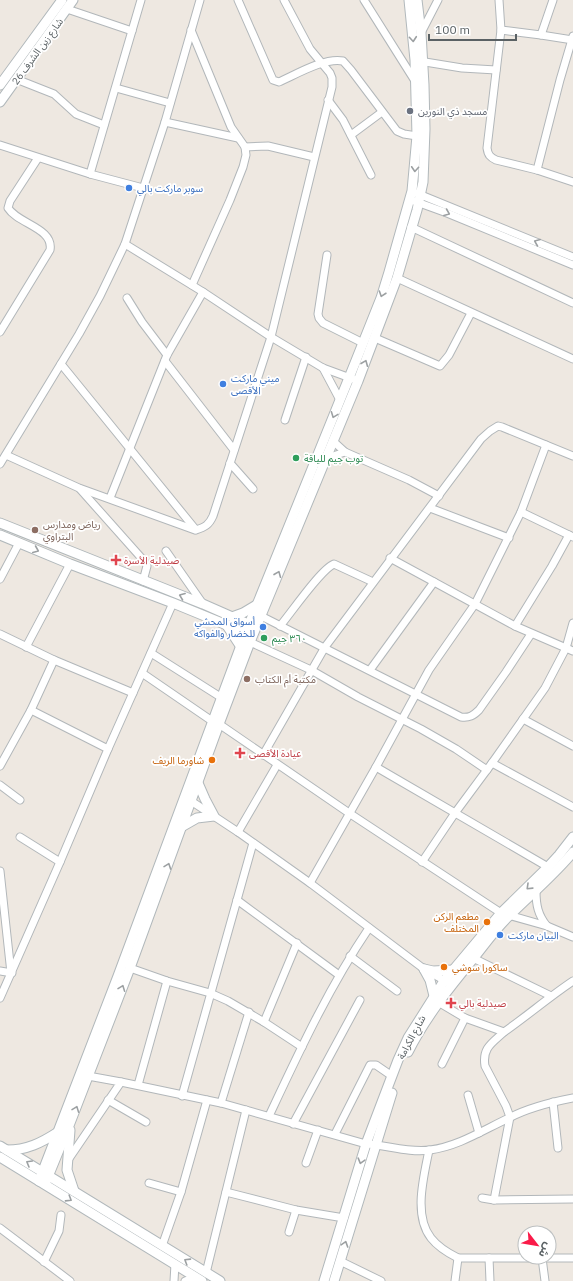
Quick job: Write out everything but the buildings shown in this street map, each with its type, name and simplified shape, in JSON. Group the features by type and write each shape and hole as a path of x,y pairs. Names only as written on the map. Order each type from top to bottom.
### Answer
{"street":[{"name":"شارع زين الشرف 26","path":"0,85 62,0"},
{"name":"شارع زين الشرف 26","path":"0,102 73,0"},
{"path":"90,174 141,0"},
{"path":"0,464 61,364 100,296 124,244 165,122 200,0"},
{"path":"238,0 273,80 279,82 321,63 343,61 397,131 404,134 417,136"},
{"path":"6,455 79,488 196,530 205,527 210,522 271,337 332,87 332,78 330,73 310,49 284,0"},
{"path":"42,1183 70,1123 130,968 182,826 188,799 198,783 222,698 240,647 261,616 326,460 375,338 397,278 411,227 416,197 420,84 364,0"},
{"path":"409,0 419,61"},
{"path":"46,1173 58,1132 124,958 188,799 251,632 258,604 381,298 416,197 424,182 419,61 421,33 417,0"},
{"path":"421,33 438,0"},
{"path":"500,0 501,30 488,153 496,160 537,170 573,182"},
{"path":"541,35 553,0"},
{"path":"67,9 132,31"},
{"path":"191,30 230,127 245,147 246,155 243,167 192,285"},
{"path":"501,30 572,39 537,170"},
{"path":"419,61 462,68 496,70"},
{"path":"16,79 54,94 76,114 104,125"},
{"path":"116,88 170,103"},
{"path":"328,100 343,120 371,175"},
{"path":"351,135 382,112"},
{"path":"165,122 238,138"},
{"path":"0,145 90,174 143,188"},
{"path":"245,147 268,146 314,158"},
{"path":"1,328 50,250 51,245 46,236 8,208 10,201 38,158"},
{"path":"416,197 572,255"},
{"path":"416,197 447,212 573,266"},
{"path":"411,227 573,303"},
{"path":"124,244 323,368 358,381"},
{"path":"327,255 318,314 319,318 323,324 363,343"},
{"path":"397,278 573,359"},
{"path":"110,498 166,358 203,292"},
{"path":"127,298 166,358 234,450"},
{"path":"375,338 440,366 449,355 471,313"},
{"path":"285,420 306,357"},
{"path":"61,364 129,450 196,530"},
{"path":"323,368 340,400"},
{"path":"263,755 325,647 390,558 481,440 490,431 498,426 502,427 573,456"},
{"path":"333,441 345,452 409,480 439,496"},
{"path":"310,883 416,694 441,652 475,604 521,512 546,445"},
{"path":"326,460 337,454 345,452"},
{"path":"230,463 253,489"},
{"path":"79,488 145,562 147,566 143,581"},
{"path":"430,508 509,538"},
{"path":"515,626 571,536 521,512"},
{"path":"0,523 203,604 229,621 251,632 311,670 358,697 456,749 487,770"},
{"path":"0,535 70,564 173,603 229,621 258,604"},
{"path":"0,579 19,543"},
{"path":"166,552 203,604"},
{"path":"390,558 515,626 569,650"},
{"path":"26,647 70,564"},
{"path":"280,626 322,573 334,564 373,582"},
{"path":"370,670 434,582"},
{"path":"0,998 173,603"},
{"path":"261,616 461,717 471,717 479,710 531,634"},
{"path":"229,621 240,647"},
{"path":"422,862 455,813 492,764 545,688 569,650 573,623"},
{"path":"0,634 54,660 133,693"},
{"path":"151,653 222,698"},
{"path":"0,766 31,710 54,660"},
{"path":"142,673 422,862 505,914 547,926 573,937"},
{"path":"31,710 108,749"},
{"path":"523,719 573,746"},
{"path":"492,764 573,807"},
{"path":"238,832 277,765"},
{"path":"376,767 548,867"},
{"path":"198,783 214,816"},
{"path":"0,786 20,800"},
{"path":"188,799 310,883 424,970 448,983"},
{"path":"182,826 197,818 214,816"},
{"path":"20,837 60,862"},
{"name":"شارع الكرامة","path":"324,1281 366,1144 408,1038 448,983 473,958 505,914 536,891 562,858 573,837"},
{"path":"182,1096 253,843"},
{"name":"شارع الكرامة","path":"448,983 453,970 548,867 573,852"},
{"path":"0,871 11,973"},
{"path":"536,891 537,908 547,926"},
{"path":"237,900 339,975"},
{"path":"269,1116 339,975 369,928"},
{"path":"264,1022 297,943"},
{"path":"350,956 397,991"},
{"path":"124,958 130,968 167,981 210,993 249,1012 302,1047"},
{"path":"473,958 551,996"},
{"path":"424,970 453,970"},
{"path":"424,970 430,980 436,999 465,1018 504,1032"},
{"path":"0,971 11,973"},
{"path":"138,1085 167,981"},
{"path":"494,1200 510,1117 485,1066 485,1052 490,1044 504,1032 573,981"},
{"name":"شارع الكرامة","path":"334,1281 396,1081 406,1057 436,999"},
{"path":"293,1124 360,1000"},
{"path":"221,1103 249,1012"},
{"path":"442,1064 465,1018"},
{"path":"335,1134 370,1065 376,1065 392,1076"},
{"path":"88,1076 221,1103 366,1144 376,1144 403,1150 429,1150 462,1142 510,1117 553,1102 573,1098"},
{"path":"66,1162 121,1082"},
{"path":"468,1095 479,1134"},
{"path":"108,1100 146,1122"},
{"path":"162,1246 181,1192 207,1100"},
{"path":"553,1102 558,1148"},
{"path":"201,1277 226,1192 246,1110"},
{"path":"70,1123 66,1162 69,1179 74,1191"},
{"path":"306,1162 318,1130"},
{"path":"2,1151 30,1148 42,1143 58,1132"},
{"path":"429,1150 421,1189 421,1208 426,1230 431,1238 438,1245 458,1258 517,1258"},
{"path":"2,1151 46,1173 162,1246 201,1277"},
{"path":"2,1151 42,1183 175,1264 201,1277 220,1281"},
{"path":"149,1183 181,1192"},
{"path":"226,1192 296,1210 344,1218"},
{"path":"482,1198 494,1200 573,1199"},
{"path":"289,1232 296,1210"},
{"path":"44,1262 60,1231 61,1215"},
{"path":"0,1228 70,1281"},
{"path":"455,1281 458,1258"},
{"path":"488,1258 490,1281"},
{"path":"557,1258 573,1258"},
{"path":"340,1261 381,1281"},
{"path":"174,1281 175,1264"},
{"path":"543,1265 545,1281"},
{"path":"185,1281 201,1277"}],"place":[{"name":"مسجد ذي النورين","path":"410,111"},
{"name":"سوبر ماركت بالي","path":"129,188"},
{"name":"ميني ماركت الأقصى","path":"223,384"},
{"name":"توب جيم للياقة","path":"296,458"},
{"name":"رياض ومدارس البتراوي","path":"35,530"},
{"name":"صيدلية الأسرة","path":"116,560"},
{"name":"أسواق المحشي للخضار والفواكه","path":"263,627"},
{"name":"٣٦٠ جيم","path":"264,638"},
{"name":"مكتبة أم الكتاب","path":"247,679"},
{"name":"عيادة الأقصى","path":"240,753"},
{"name":"شاورما الريف","path":"212,760"},
{"name":"مطعم الركن المختلف","path":"487,922"},
{"name":"البيان ماركت","path":"500,935"},
{"name":"ساكورا سوشي","path":"444,967"},
{"name":"صيدلية بالي","path":"451,1003"}]}
